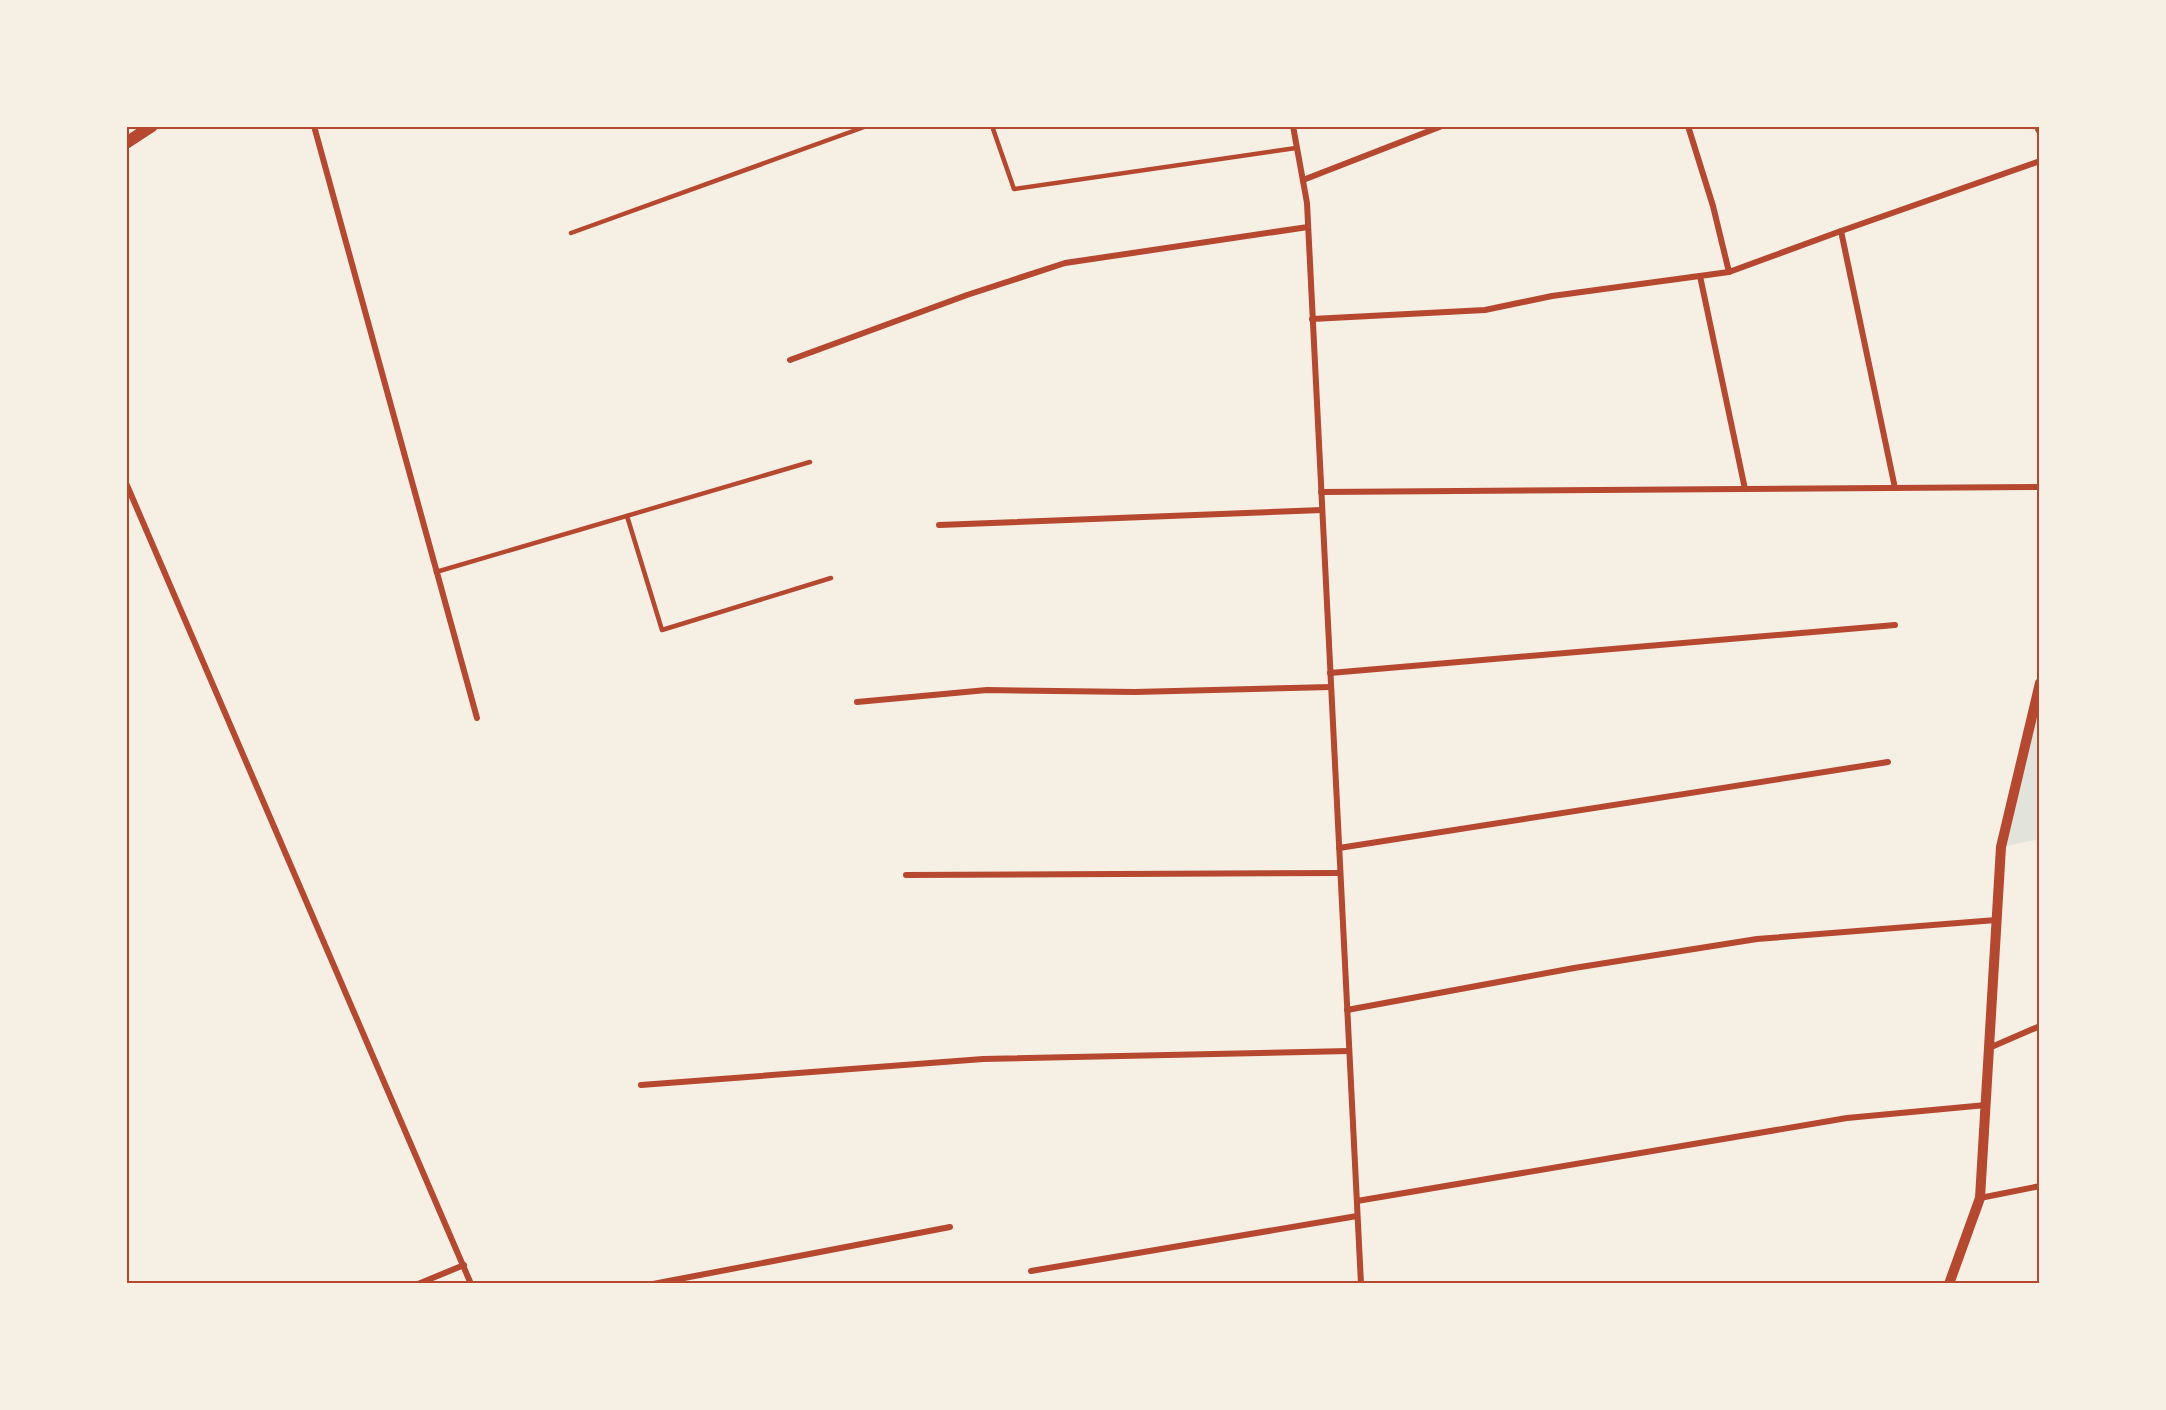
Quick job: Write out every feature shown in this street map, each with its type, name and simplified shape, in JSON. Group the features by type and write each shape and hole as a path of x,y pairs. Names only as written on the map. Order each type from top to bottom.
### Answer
{"main road":[{"path":"126,143 152,126"}],"street":[{"path":"314,126 477,718"},
{"path":"1293,126 1308,227 1360,1284"},
{"path":"1302,180 1442,126"},
{"path":"1688,126 1713,206 1729,272"},
{"path":"1312,319 1485,309 1552,296 1729,272 2040,161"},
{"path":"790,360 967,295 1065,263 1308,227"},
{"path":"1841,231 1895,488"},
{"path":"1700,276 1745,489"},
{"path":"126,483 471,1284"},
{"path":"1321,492 2040,487"},
{"path":"939,525 1322,510"},
{"path":"1330,673 1895,625"},
{"path":"1949,1284 1980,1198 2001,847 2040,683"},
{"path":"857,702 987,690 1135,692 1331,687"},
{"path":"1339,848 1888,762"},
{"path":"906,875 1340,873"},
{"path":"1347,1010 1574,968 1757,939 1996,920"},
{"path":"1989,1048 2040,1026"},
{"path":"641,1085 983,1059 1349,1051"},
{"path":"1357,1201 1847,1118 1986,1105"},
{"path":"1980,1198 2040,1186"},
{"path":"1031,1272 1357,1216"},
{"path":"652,1284 950,1227"},
{"path":"418,1284 464,1265"}],"lane":[{"path":"571,233 867,126"},
{"path":"992,126 1014,189 1296,148"},
{"path":"436,572 810,462"},
{"path":"627,516 662,630 831,578"}],"shaded area":[{"path":"2040,683 2040,839 2001,847"}]}
